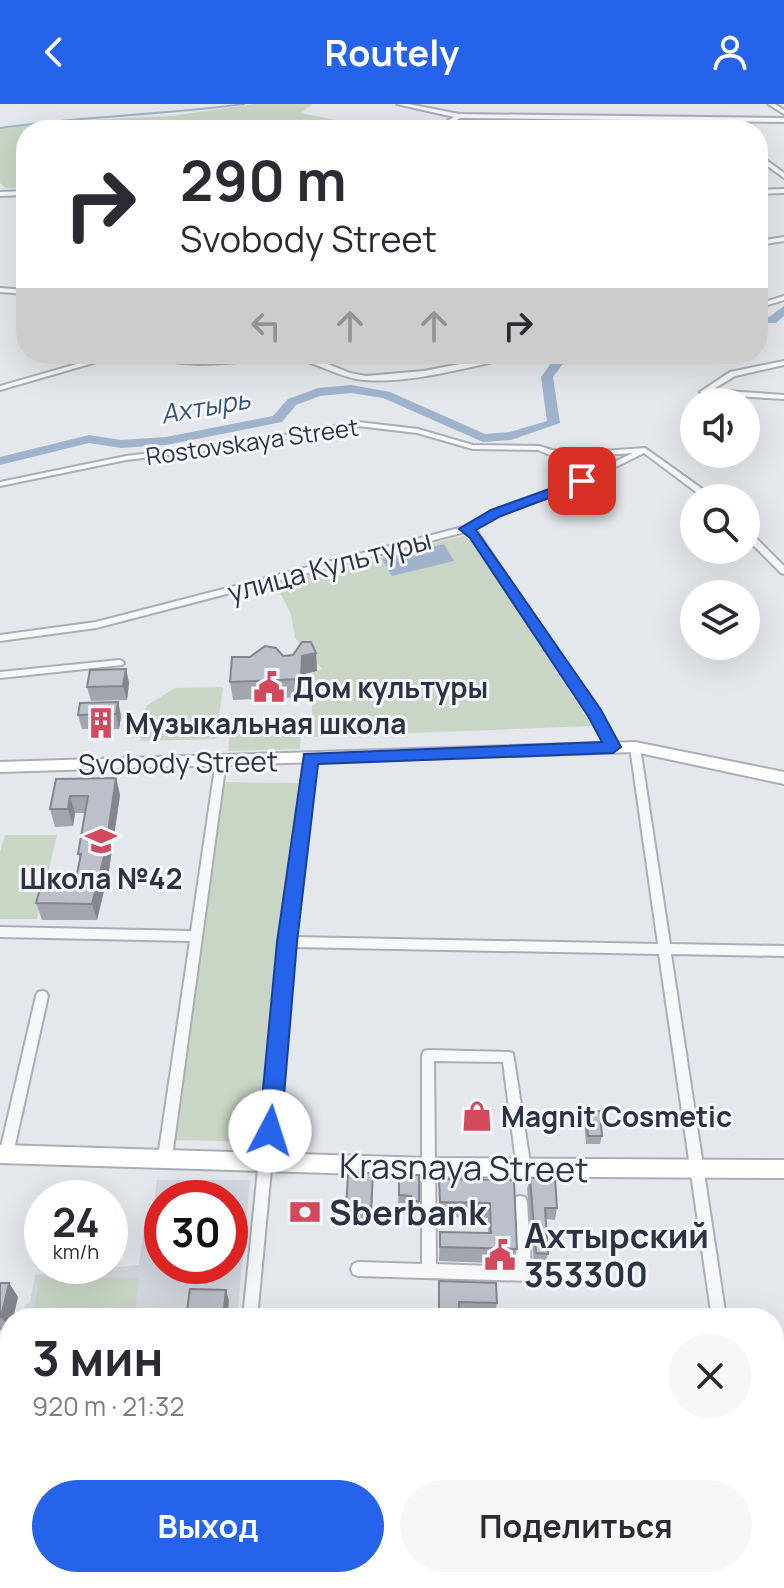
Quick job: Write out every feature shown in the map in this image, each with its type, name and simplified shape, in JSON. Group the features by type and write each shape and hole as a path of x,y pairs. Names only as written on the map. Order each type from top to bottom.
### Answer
{"street":[{"path":"400,104 459,116 784,120"},
{"path":"771,104 784,112"},
{"path":"452,120 459,116"},
{"path":"768,164 784,176"},
{"path":"784,363 733,374 704,392 784,397"},
{"path":"0,388 85,364"},
{"path":"329,364 362,378 389,377 465,364"},
{"name":"Rostovskaya Street","path":"0,484 126,458 252,443 358,424 388,425 487,448 539,448 548,453 568,455 645,450"},
{"path":"645,450 690,484"},
{"name":"улица Культуры","path":"0,638 96,625 466,529 496,513 566,488 645,450"},
{"path":"466,529 475,535 484,548 595,714 613,747"},
{"path":"760,547 784,571"},
{"path":"0,675 119,663"},
{"path":"635,747 717,1308"},
{"name":"Svobody Street","path":"0,767 635,747 784,778"},
{"path":"251,1308 287,942 310,758"},
{"path":"165,1157 221,761"},
{"path":"0,932 195,936"},
{"path":"287,942 784,951"},
{"path":"3,1154 42,996"},
{"path":"429,1272 428,1055 509,1057 524,1169"},
{"name":"Krasnaya Street","path":"3,1154 524,1169 784,1169"},
{"path":"520,1202 524,1274"},
{"path":"358,1269 600,1276"}],"shaded area":[{"path":"144,1226 144,1284 240,1284 238,1308 25,1308 30,1303 33,1284 128,1284 128,1266 139,1265"}],"green space":[{"path":"254,104 313,104 301,113 336,120 90,120 172,116"},
{"path":"16,127 16,188 6,188 0,183 0,129"},
{"path":"463,536 471,540 592,726 312,737 312,673 322,669 295,638 291,614 275,583"},
{"path":"223,687 216,739 140,741 146,706 175,688"},
{"path":"301,721 300,749 228,751 231,723"},
{"path":"223,782 302,783 263,1142 173,1140"},
{"path":"5,835 57,835 37,919 0,919 0,852"},
{"path":"128,1278 139,1278 135,1308 34,1308 39,1284 128,1284"}],"water":[{"path":"444,544 454,561 392,576 382,559"}],"building":[{"path":"302,642 311,642 316,653 302,656 301,679 230,682 232,657 250,657 265,646 276,648 283,656 293,655"},
{"path":"126,669 123,686 87,687 90,670"},
{"path":"118,702 116,714 78,715 80,703"},
{"path":"116,778 105,853 92,904 36,903 40,889 74,889 81,854 78,854 88,796 70,796 68,809 50,809 56,779"},
{"path":"586,1111 600,1111 602,1136 588,1136"},
{"path":"348,1173 373,1173 371,1210 346,1209"},
{"path":"399,1175 419,1175 419,1201 411,1201 411,1196 399,1195"},
{"path":"530,1178 555,1178 557,1208 545,1208 548,1254 536,1253"},
{"path":"439,1179 514,1180 517,1249 440,1247 440,1232 491,1233 490,1203 440,1202"},
{"path":"439,1281 496,1283 497,1303 459,1302 459,1308 439,1308"},
{"path":"0,1283 9,1283 3,1308 0,1308"},
{"path":"190,1289 226,1290 224,1308 187,1308"}],"waterway":[{"path":"73,120 244,104"},
{"path":"0,128 16,126"},
{"name":"Ахтырь","path":"768,321 772,321 784,309"},
{"name":"Ахтырь","path":"0,461 89,439 121,444 166,441 277,419 292,402 318,392 351,389 386,395 483,438 511,436 554,423 547,377 557,364"}],"place":[{"name":"Дом культуры","path":"269,687"},
{"name":"Музыкальная школа","path":"101,723"},
{"name":"Школа №42","path":"101,841"},
{"name":"Magnit Cosmetic","path":"477,1116"},
{"name":"Sberbank","path":"305,1212"},
{"name":"Ахтырский 353300","path":"500,1255"}],"route":[{"path":"270,1131 287,942 310,758 613,747 595,714 492,560 475,535 466,529 496,513 582,481"}]}
